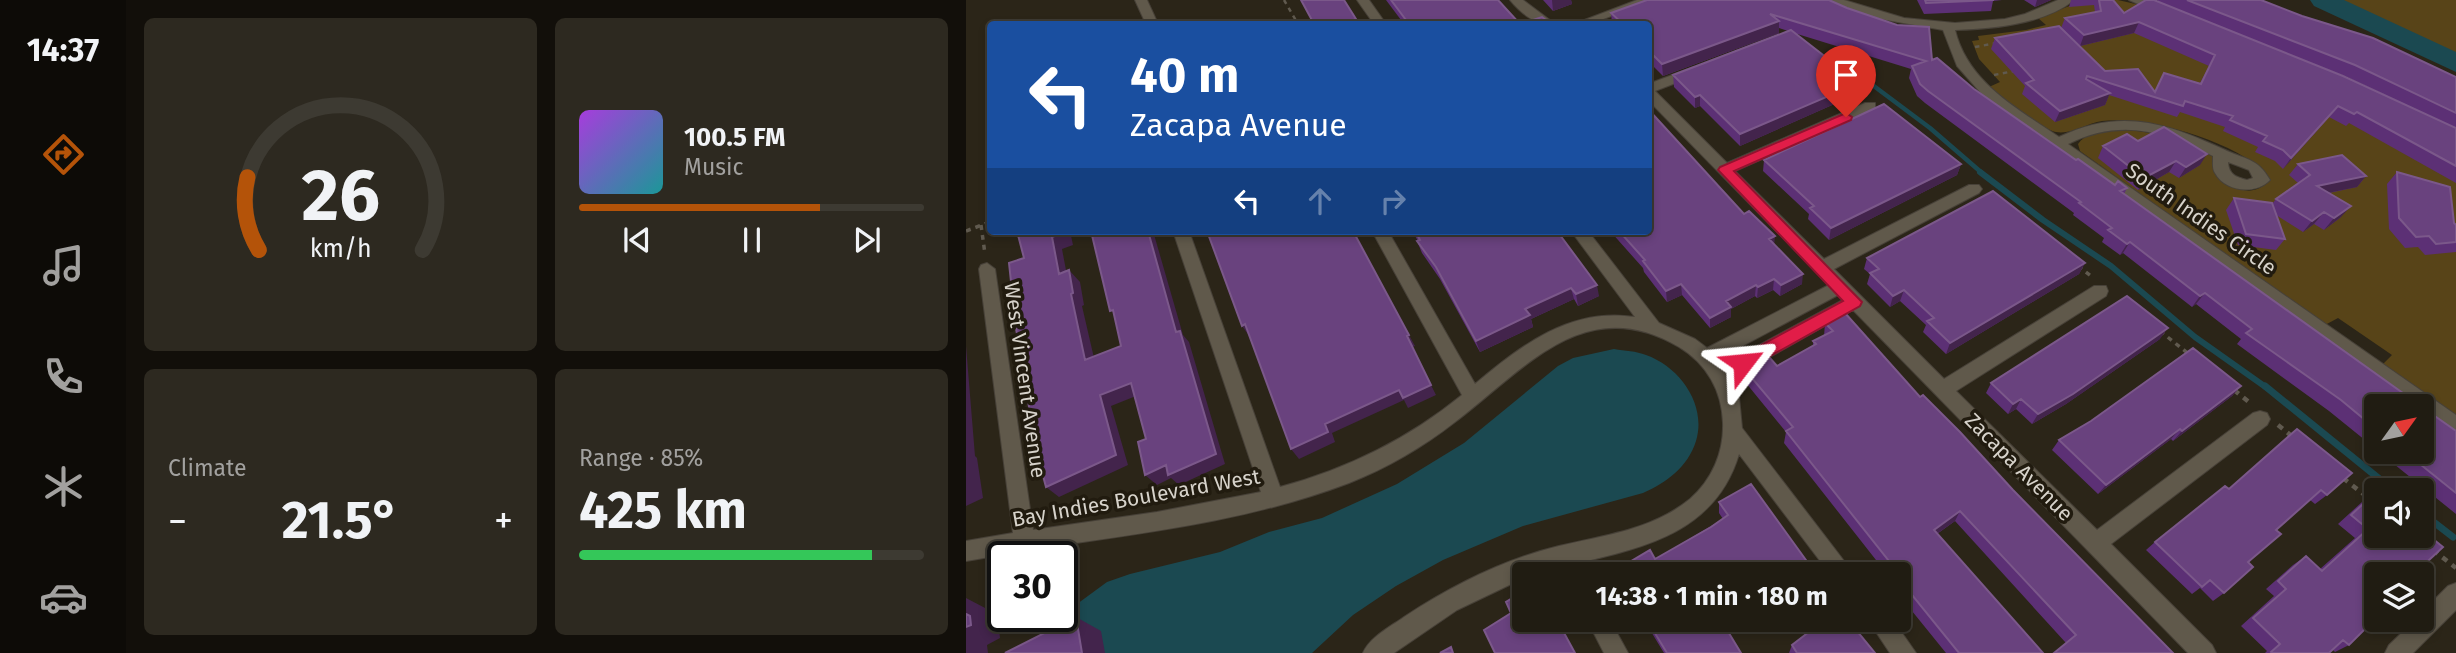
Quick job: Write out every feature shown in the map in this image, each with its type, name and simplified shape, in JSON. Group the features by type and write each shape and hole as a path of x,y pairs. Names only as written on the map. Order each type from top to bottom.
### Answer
{"street":[{"path":"1141,0 1151,21"},
{"path":"1363,0 1378,21"},
{"path":"1517,0 1529,12 1544,21"},
{"path":"1588,21 1648,0"},
{"path":"1833,0 1892,19 1948,26 2013,21 2068,0"},
{"path":"2135,0 2183,18"},
{"name":"South Indies Circle","path":"1948,26 1956,57 1970,78 1992,97 2456,426"},
{"name":"Zacapa Avenue","path":"1652,88 1710,65"},
{"name":"Zacapa Avenue","path":"1652,94 1839,287 2204,653"},
{"path":"1724,170 1870,106"},
{"path":"2059,143 2093,128 2140,126 2171,132 2220,154"},
{"path":"1821,268 1974,189"},
{"path":"1182,235 1273,498"},
{"path":"1382,235 1473,397"},
{"path":"1582,235 1652,327"},
{"name":"West Vincent Avenue","path":"987,269 1024,539"},
{"path":"1942,390 2098,285"},
{"path":"1714,366 1839,287"},
{"path":"1714,366 1854,302"},
{"name":"Bay Indies Boulevard West","path":"966,551 1024,539 1195,515 1310,488 1376,461 1431,430 1542,342 1569,329 1614,321 1652,327 1681,339 1714,366"},
{"path":"1575,562 1661,530 1692,510 1719,481 1730,451 1733,431 1732,410 1714,366"},
{"path":"2095,544 2263,417"},
{"path":"1733,431 1834,562"},
{"path":"1053,541 1057,534"},
{"path":"1375,653 1422,620 1484,585 1512,578"},
{"path":"2397,653 2456,594"},
{"path":"1605,632 1616,653"},
{"path":"1887,632 1904,653"}],"path":[{"path":"1284,0 1296,21"},
{"path":"1975,47 2001,42"},
{"path":"1994,75 2018,70"},
{"path":"966,230 987,223"},
{"path":"981,225 987,269"},
{"path":"2074,262 2098,285"},
{"path":"2159,330 2191,356"},
{"path":"2234,390 2263,417 2296,440"},
{"path":"2336,472 2364,494"},
{"path":"2430,548 2456,568"}],"shaded area":[{"path":"2085,0 2118,0 2144,6 2456,143 2456,417 2434,402 2434,394 2423,394 2382,365 2392,355 2338,318 2325,325 2080,151 2078,144 2088,135 2104,131 2123,130 2165,136 2201,149 2212,156 2237,186 2248,191 2266,184 2267,174 2252,162 2212,141 2143,123 2102,121 2067,132 2056,132 2032,119 1989,87 2000,82 1979,59 1972,41 1979,40 1978,36 2046,25 2038,18"},
{"path":"2338,0 2456,0 2456,56"}],"water":[{"path":"1614,349 1634,352 1658,361 1680,378 1694,401 1698,427 1696,441 1688,459 1668,479 1643,493 1523,526 1443,560 1396,586 1353,615 1312,653 1105,653 1067,632 1078,632 1078,603 1107,582 1220,552 1269,532 1322,518 1397,484 1464,443 1558,366 1573,358"}],"building":[{"path":"1301,0 1344,0 1356,19 1351,21 1312,21"},
{"path":"1391,0 1498,0 1517,21 1407,21"},
{"path":"1647,0 1829,0 1897,25 1929,27 1932,60 1937,58 1974,89 2076,160 2115,185 2118,181 2127,188 2120,191 2404,394 2364,394 2364,419 2246,333 2252,329 2205,293 2200,296 2130,242 2127,244 2108,230 2112,228 2079,203 2081,202 1928,91 1920,84 1912,66 1926,61 1770,14 1779,21 1662,64 1652,54 1652,21 1620,21 1611,13"},
{"path":"1925,0 1994,0 1926,3"},
{"path":"2099,0 2113,0 2124,13 2146,0 2154,0 2343,76 2456,128 2456,166 2357,112 2354,114 2338,106 2291,158 2283,150 2263,141 2267,136 2230,120 2233,116 2185,101 2183,106 2087,76 2086,79 2110,93 2060,111 2026,83 2034,80 1995,38 2059,26 2105,71 2138,69 2155,92 2164,73 2201,84 2215,55 2139,22 2084,35 2065,18 2101,11"},
{"path":"2187,0 2261,0 2373,38 2456,77 2456,113 2355,65"},
{"path":"1542,17 1547,21 1529,21"},
{"path":"1791,30 1859,83 1740,134 1700,95 1695,97 1673,75"},
{"path":"1884,104 1961,164 1831,228 1810,208 1814,206 1764,160"},
{"path":"1652,113 1744,214 1749,211 1775,236 1769,239 1803,274 1781,285 1774,279 1758,287 1756,285 1726,301 1731,307 1710,318 1681,284 1666,291 1643,261 1645,260 1623,235 1652,235"},
{"path":"2164,127 2207,154 2186,167 2176,161 2144,178 2103,146 2127,134 2138,141"},
{"path":"2342,155 2366,176 2317,186 2351,206 2334,218 2324,212 2312,221 2276,199 2310,175 2298,164"},
{"path":"2397,172 2450,187 2456,242 2436,244 2429,236 2416,237 2399,218"},
{"path":"1993,191 2085,263 1950,343 1927,321 1934,318 1904,290 1893,296 1870,273 1879,269 1867,258"},
{"path":"2234,198 2272,203 2285,239 2246,234"},
{"path":"1018,235 1057,235 1052,237 1059,274 1069,270 1071,294 1085,360 1121,346 1092,235 1149,235 1176,332 1180,331 1216,454 1168,475 1166,465 1145,475 1138,442 1146,439 1131,383 1100,395 1116,455 1046,487 1036,449 1010,292 1009,263 1024,258"},
{"path":"1208,235 1355,235 1409,335 1407,336 1431,385 1403,398 1399,390 1325,424 1328,432 1291,449 1245,324 1242,326"},
{"path":"1417,235 1560,235 1597,285 1576,294 1571,288 1525,309 1530,315 1476,341 1436,267 1417,241 1420,240"},
{"path":"2127,296 2168,328 2073,394 2038,414 2021,399 2013,404 1991,383"},
{"path":"1845,313 1920,397 1923,395 1960,432 2173,653 2054,653 2076,635 1960,511 1934,530 2043,653 1959,653 1911,594 1911,562 1890,562 1786,431 1793,427 1746,371 1770,358 1777,366 1816,344 1813,341 1833,331 1825,323"},
{"path":"2193,348 2241,386 2106,485 2059,440 2091,421"},
{"path":"2434,415 2456,431 2456,493 2420,464 2434,464"},
{"path":"2297,429 2352,473 2327,495 2321,490 2276,530 2281,534 2248,562 2253,567 2224,593 2210,580 2202,587 2155,542 2225,486 2229,489"},
{"path":"1751,484 1807,562 1630,562 1650,550 1655,559 1711,527 1728,515 1719,502"},
{"path":"2364,503 2364,526 2351,515"},
{"path":"2364,533 2364,548 2434,548 2434,540 2443,547 2427,562 2364,562 2364,630 2349,645 2343,640 2329,653 2272,653 2280,644 2253,618 2286,589 2278,581 2306,556 2322,571"},
{"path":"1512,598 1512,632 1564,632 1575,653 1495,653 1484,630 1511,613 1506,602"},
{"path":"966,614 970,616 971,625 966,627"},
{"path":"1078,629 1082,653 1005,653 1046,632 1078,632"},
{"path":"1654,632 1728,632 1741,653 1667,653"},
{"path":"1809,632 1858,632 1875,653 1797,653 1792,645"},
{"path":"1451,647 1453,653 1440,653"}],"waterway":[{"path":"2323,0 2456,63"},
{"path":"1843,63 1930,128 1982,173"},
{"path":"1980,172 2043,220 2111,266 2195,337 2267,388"},
{"path":"2265,386 2378,478"},
{"path":"2434,522 2453,537"}],"route":[{"path":"1743,363 1854,302 1724,170 1846,117"}]}
